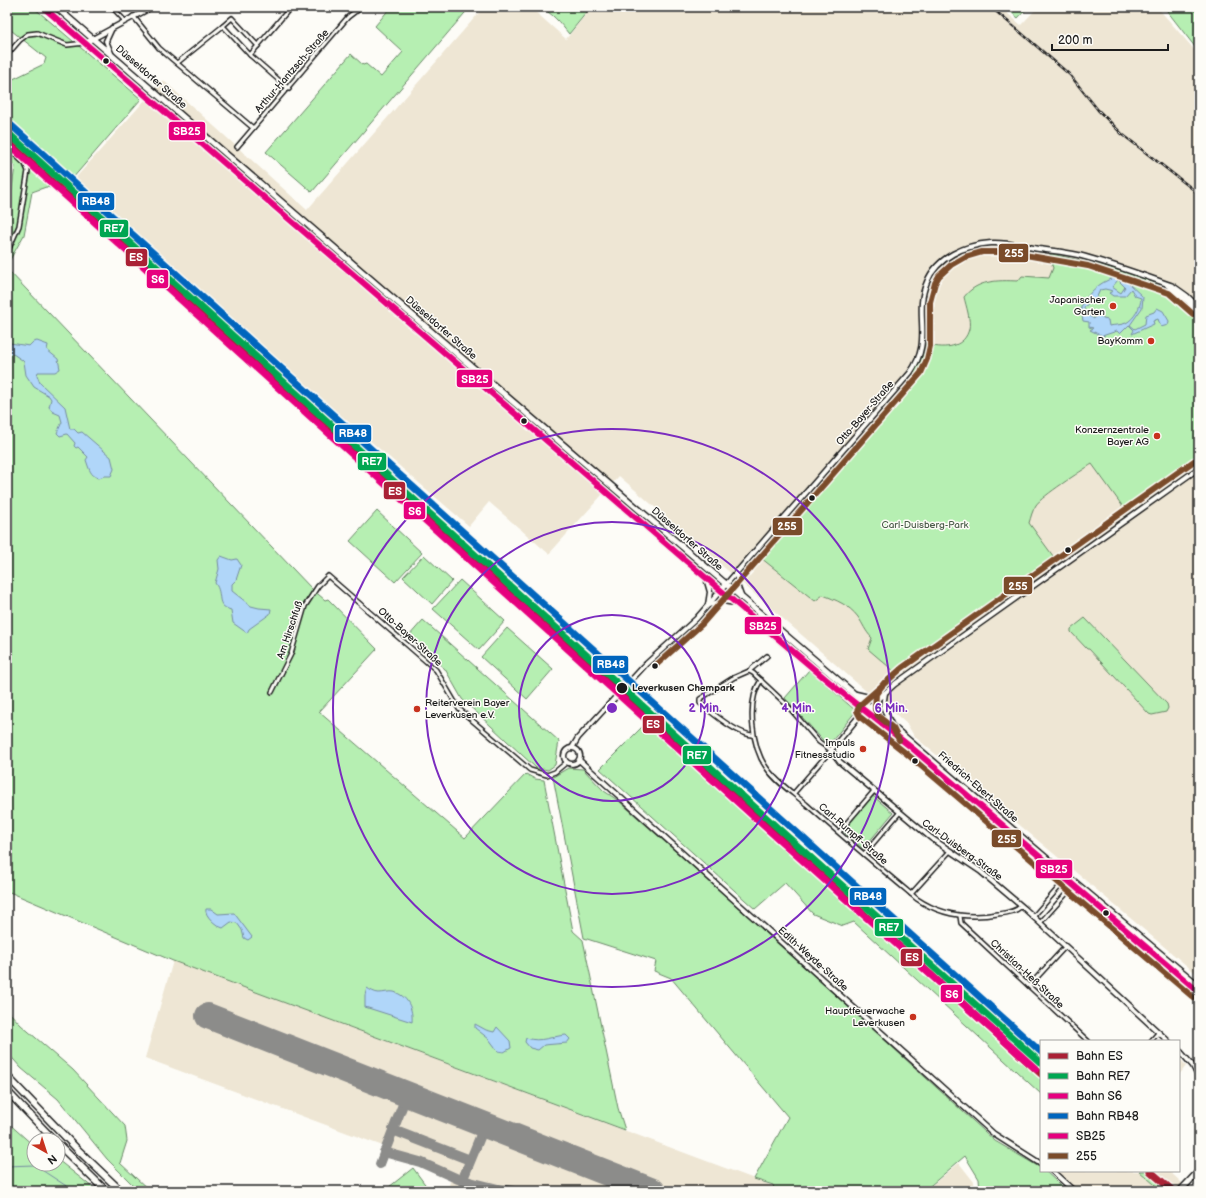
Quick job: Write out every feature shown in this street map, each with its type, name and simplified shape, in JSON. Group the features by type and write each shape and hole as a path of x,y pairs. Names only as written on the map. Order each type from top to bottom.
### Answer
{"highway":[{"path":"7,1076 77,1149 121,1191"},
{"path":"7,1091 46,1132"},
{"path":"66,1152 106,1191"}],"main road":[{"name":"Düsseldorfer Straße","path":"43,7 736,603 787,645"},
{"name":"Düsseldorfer Straße","path":"56,7 395,300 853,692"},
{"path":"390,306 395,300"},
{"path":"545,438 550,433"},
{"name":"Friedrich-Ebert-Straße","path":"787,645 864,711 912,748 1199,986"},
{"path":"853,692 891,724"},
{"name":"Friedrich-Ebert-Straße","path":"891,724 1067,878"},
{"name":"Friedrich-Ebert-Straße","path":"1075,884 1199,992"},
{"path":"1180,1191 1199,1171"}],"street":[{"path":"112,7 124,20"},
{"path":"7,55 20,40 28,34 37,33 67,45 86,43 124,20 152,7"},
{"path":"250,55 291,7"},
{"path":"352,7 357,11"},
{"name":"Arthur-Hantzsch-Straße","path":"236,147 289,89 348,18 361,7"},
{"path":"133,16 153,42 253,128"},
{"path":"177,63 232,18 258,46"},
{"path":"223,26 250,55 289,89"},
{"path":"112,28 106,41 112,56"},
{"path":"7,147 28,168 19,226 7,253"},
{"name":"Otto-Bayer-Straße","path":"572,748 578,738 646,664 686,629 708,605 812,488 914,368 921,353 923,342 922,304 924,289 933,270 948,256 976,245 990,243 1010,244 1077,255 1173,286 1199,308"},
{"path":"1161,282 1185,298 1199,315"},
{"path":"794,793 864,711 886,691 1199,468"},
{"path":"737,571 737,585 742,598"},
{"name":"Otto-Bayer-Straße","path":"328,576 436,670 459,709 530,770 547,775 558,770 567,762"},
{"name":"Am Hirschfuß","path":"272,692 291,654 304,606 318,586 328,576"},
{"path":"706,577 710,592 708,605 723,601 736,603"},
{"path":"753,735 748,735 725,722 700,703 700,699 727,682 749,671 767,656"},
{"name":"Carl-Duisberg-Straße","path":"749,671 761,680 787,705 819,742 831,750 840,762 931,838 980,871 1040,923 1167,1040"},
{"name":"Carl-Rumpff-Straße","path":"761,680 757,686 755,694 753,735 755,745 767,768 864,854 912,894 936,910 960,916 984,917 1007,913 1021,906"},
{"path":"853,692 869,697 886,691"},
{"path":"886,691 882,704 891,724"},
{"path":"572,748 578,752 579,760 574,764 567,762 564,754 572,748"},
{"name":"Edith-Weyde-Straße","path":"579,760 994,1134 1040,1163"},
{"path":"839,832 874,791"},
{"path":"864,854 900,812"},
{"path":"912,894 950,851"},
{"path":"1033,917 1067,878"},
{"path":"1040,923 1075,884"},
{"name":"Christian-Heß-Straße","path":"960,916 961,923 1087,1040"},
{"path":"1029,986 1065,947"},
{"path":"1152,1040 1158,1033"},
{"path":"1180,1051 1193,1066 1199,1078"},
{"path":"1053,1172 1074,1191"}],"shaded area":[{"path":"484,7 530,7 566,39 592,7 1000,7 1021,25 1038,7 1157,7 1199,55 1199,976 914,736 907,724 884,704 886,697 866,691 619,476 549,554 489,502 469,526 71,183 163,80 307,210"},
{"path":"637,691 720,771 1040,1052 1040,1075 772,837 626,703"},
{"path":"173,961 773,1186 773,1191 465,1191 449,1185 453,1172 145,1058"},
{"path":"1180,1058 1186,1066 1180,1074"},
{"path":"959,1163 974,1182 975,1191 925,1191"},
{"path":"1054,1172 1140,1172 1162,1191 1077,1191"},
{"path":"1148,1172 1170,1172 1191,1191 1169,1191"}],"green space":[{"path":"7,7 33,7 141,99 72,179 7,120 7,82 44,64 46,58 7,27"},
{"path":"391,7 470,7 312,192 266,152 351,54 363,65 366,64 381,77 403,52 375,26"},
{"path":"538,7 591,7 569,34 551,14"},
{"path":"1005,7 1028,7 1018,18"},
{"path":"1164,7 1199,7 1199,52"},
{"path":"7,141 60,190 46,187 32,192 24,235 7,265 7,225 15,166 7,159"},
{"name":"Carl-Duisberg-Park","path":"1052,254 1105,266 1145,279 1178,296 1189,306 1199,322 1199,460 1126,511 1092,464 1062,484 1036,505 1029,523 1056,560 896,673 868,649 872,638 851,609 823,595 815,601 761,558 914,381 914,374 924,352 927,337 933,346 939,347 955,345 964,339 969,329 969,317 964,297 969,291 988,282 1018,281 1022,276 1049,278 1053,268 1049,255"},
{"path":"7,269 312,589 325,600 328,599 377,649 319,712 465,838 526,774 535,779 544,780 573,931 583,940 618,1108 625,1130 173,961 7,891"},
{"path":"377,511 422,553 395,582 350,541"},
{"path":"424,555 452,581 432,604 403,577"},
{"path":"460,580 505,621 479,650 433,609"},
{"path":"1085,618 1167,704 1168,708 1166,712 1152,715 1149,714 1089,649 1087,649 1071,632 1071,629"},
{"path":"423,620 559,741 555,765 548,770 536,768 462,699 445,669 408,637"},
{"path":"507,628 553,669 527,699 481,657"},
{"path":"809,670 856,711 828,746 785,698"},
{"path":"647,722 1040,1075 1040,1093 854,922 843,926 813,914 785,883 755,909 600,769"},
{"path":"568,768 583,769 604,791 619,801 797,960 995,1141 1040,1167 1040,1172 1046,1172 1067,1191 980,1191 979,1179 965,1156 924,1191 775,1191 773,1185 754,1179 788,1117 671,978 654,971 656,961 584,938 553,777"},
{"path":"873,796 893,813 863,849 843,831"},
{"path":"7,1010 21,1025 73,1070 125,1126 127,1141 120,1163 150,1191 139,1191 107,1159 58,1099 21,1068 7,1052"},
{"path":"7,1122 26,1139 26,1172 66,1172 66,1166 97,1191 7,1191"},
{"path":"413,1168 430,1191 384,1191"},
{"path":"1140,1172 1148,1172 1169,1191 1162,1191"}],"water":[{"path":"1114,278 1128,283 1143,297 1142,308 1130,325 1135,329 1145,324 1146,315 1154,312 1157,308 1163,311 1169,321 1168,325 1161,327 1158,319 1153,321 1154,324 1132,334 1134,330 1129,325 1120,334 1117,331 1102,336 1090,330 1093,328 1089,327 1089,322 1083,321 1081,307 1094,289 1103,282","holes":["1118,280 1125,287 1121,293 1112,287","1105,289 1113,291 1109,293 1113,296 1125,296 1131,289 1135,296 1141,298 1138,309 1129,321 1126,323 1109,326 1108,320 1103,319 1101,315 1096,315 1094,319 1085,313 1084,308 1089,302 1095,301 1100,290"]},
{"path":"37,341 48,345 47,350 58,359 60,369 55,372 38,372 37,375 40,383 65,407 70,429 74,429 78,433 82,432 111,457 114,469 111,476 96,477 90,471 86,460 88,457 78,447 76,448 74,446 75,443 67,434 60,436 57,433 62,422 60,415 53,412 49,407 51,399 49,396 34,387 26,375 24,362 13,354 7,354 7,344 10,343 29,346 33,342"},
{"path":"221,556 232,560 237,559 241,565 236,580 232,584 232,591 251,606 271,609 270,614 249,629 247,633 233,623 231,610 226,608 221,602 218,587 215,583 219,569 218,560"},
{"path":"206,909 211,909 218,914 234,913 252,937 248,940 244,938 242,930 237,923 231,922 223,928 217,925 211,920"},
{"path":"367,988 377,993 394,992 403,997 409,1004 412,1012 412,1022 365,1007 365,995"},
{"path":"475,1024 486,1030 494,1032 497,1027 510,1041 511,1048 504,1052 498,1051 489,1039 475,1028"},
{"path":"566,1035 570,1039 567,1043 544,1045 538,1050 530,1048 525,1042 526,1038 542,1040"}],"waterway":[{"path":"7,1166 34,1165 74,1191"}],"taxiway":[{"path":"380,1164 407,1094"},
{"path":"462,1181 485,1125"},
{"path":"393,1130 470,1160"},
{"path":"384,1152 420,1162 458,1179 498,1189 498,1191"},
{"path":"498,1189 512,1191"}],"runway":[{"path":"208,1016 653,1191"}],"railway":[{"path":"991,7 1070,75 1098,110 1122,134 1199,194"}],"rail line":[{"name":"RB48","path":"12,126 1040,1051"},
{"name":"RE7","path":"7,132 779,829 1040,1062"},
{"name":"ES","path":"7,141 1040,1073"},
{"name":"S6","path":"7,143 774,835 1036,1069"},
{"name":"ES","path":"1151,1172 1173,1191"}],"transit line":[{"name":"SB25","path":"43,7 685,560 841,692 912,748 1199,992"},
{"name":"255","path":"655,666 702,624 921,373 927,359 930,346 930,302 935,283 939,276 951,265 965,257 982,252 1008,252 1088,266 1169,293 1193,314"},
{"name":"255","path":"1194,461 902,668 860,705 857,711 860,717 907,754 1194,998"},
{"name":"255","path":"884,683 876,694 875,709 878,716 893,728 899,740"}],"place":[{"name":"Japanischer Garten","path":"1113,306"},
{"name":"BayKomm","path":"1151,341"},
{"name":"Konzernzentrale Bayer AG","path":"1157,436"},
{"name":"Leverkusen Chempark","path":"622,688"},
{"name":"Reiterverein Bayer Leverkusen e.V.","path":"417,709"},
{"name":"Impuls Fitnessstudio","path":"863,749"},
{"name":"Hauptfeuerwache Leverkusen","path":"913,1017"}]}
